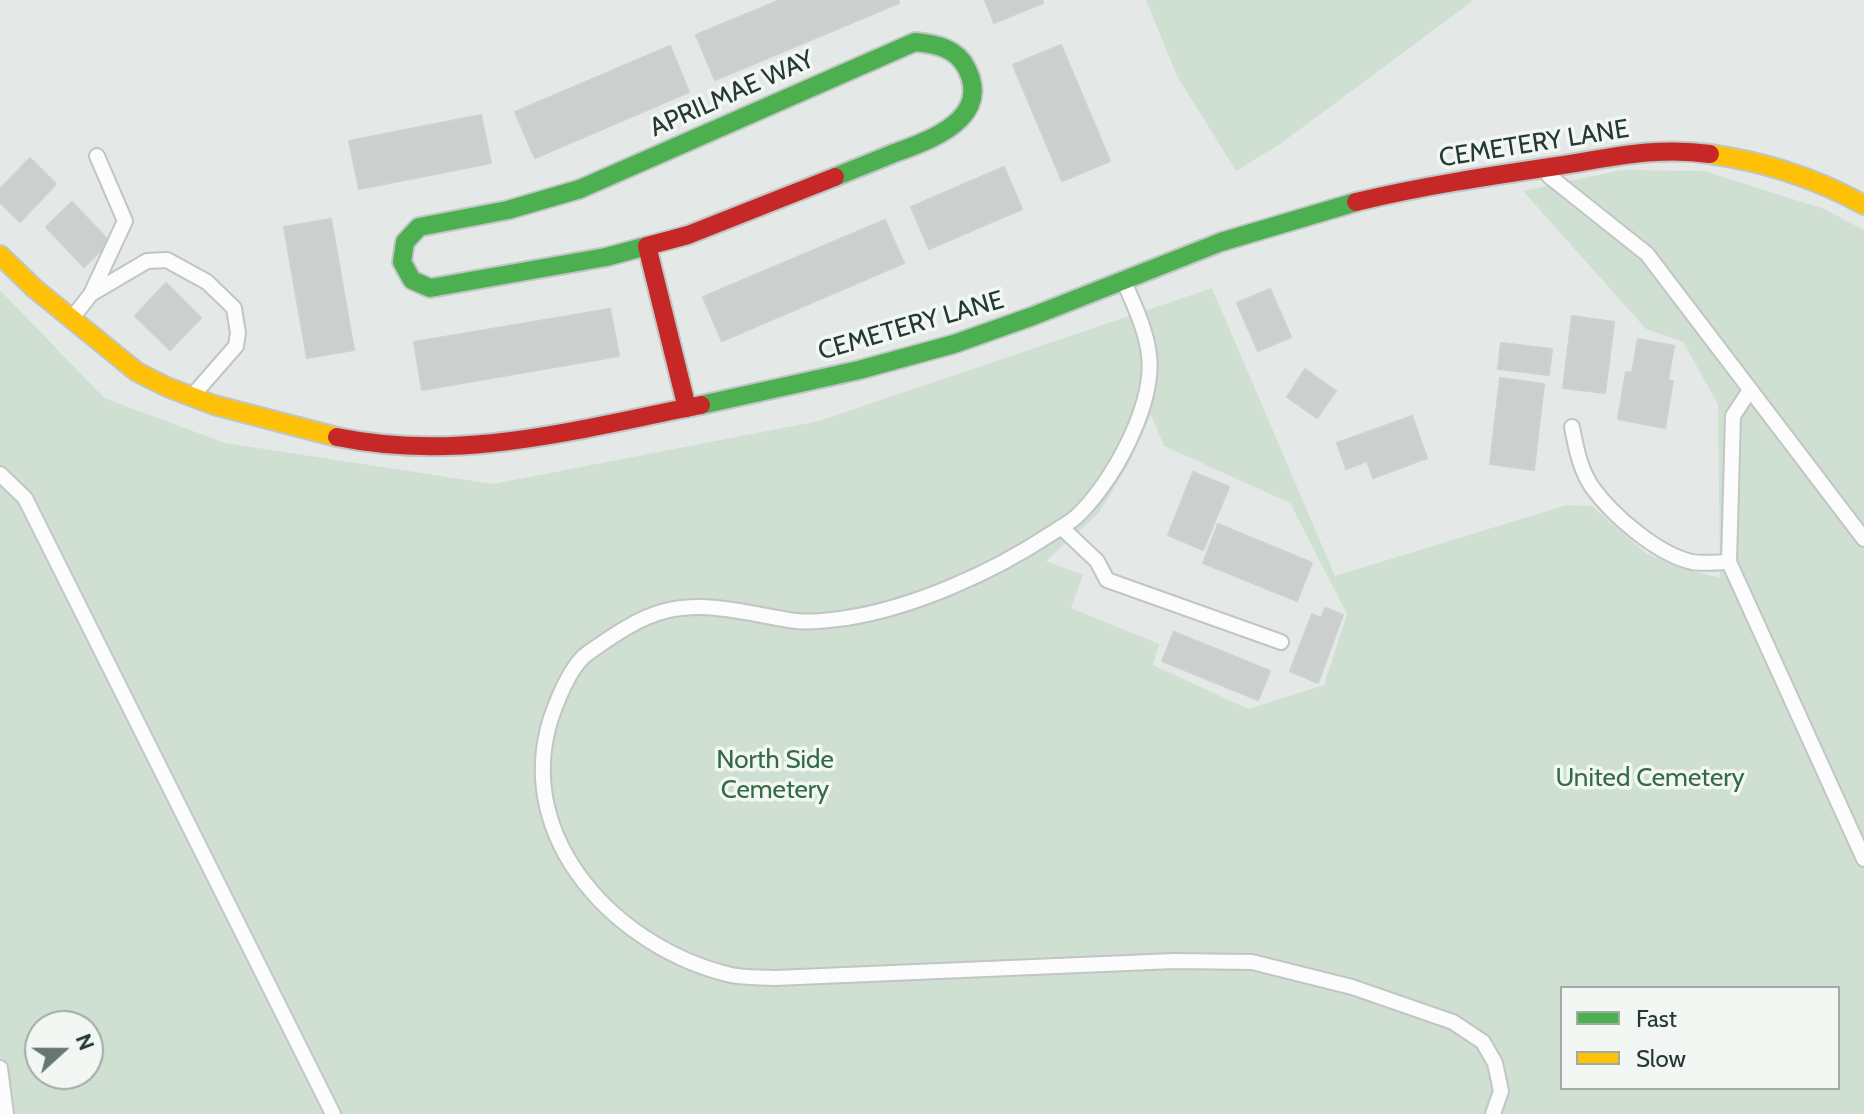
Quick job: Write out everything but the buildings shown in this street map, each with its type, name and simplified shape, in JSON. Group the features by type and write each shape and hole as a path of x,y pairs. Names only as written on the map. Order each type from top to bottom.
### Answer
{"street":[{"name":"APRILMAE WAY","path":"931,41 946,46 959,56 968,69 972,84 966,115 955,127 941,135 688,235 647,246 606,257 441,288 421,285 412,280 402,262 405,242 419,227 508,210 580,189 915,42 931,41"},
{"name":"CEMETERY LANE","path":"0,255 34,288 137,372 191,398 327,436 371,445 417,448 475,446 687,408 872,368 1001,328 1254,231 1383,197 1523,169 1649,151 1738,158 1814,181 1864,205"},
{"path":"647,246 687,408"}],"lane":[{"path":"73,317 91,294 125,221 97,156"},
{"path":"1539,169 1647,254 1864,539"},
{"path":"91,294 147,261 167,260 207,282 234,308 238,333 236,346 191,398"},
{"path":"1123,280 1142,322 1149,357 1146,397 1129,442 1108,478 1075,518 1023,552 943,590 872,613 800,622 733,609 698,606 663,611 624,629 583,656 559,694 545,738 542,785 554,835 586,886 622,923 676,956 733,976 775,978 1174,961 1252,962 1352,987 1453,1022 1483,1042 1495,1063 1501,1091 1493,1114"},
{"path":"1750,390 1733,416 1729,562 1864,859"},
{"path":"1572,427 1577,457 1592,487 1628,526 1666,552 1693,562 1729,562"},
{"path":"0,474 25,498 333,1114"},
{"path":"1061,527 1097,561 1107,580 1281,642"},
{"path":"0,1068 6,1114"}],"green space":[{"path":"1146,0 1474,0 1280,144 1236,171 1177,76"},
{"name":"North Side Cemetery","path":"1621,170 1704,171 1824,209 1864,230 1864,1114 0,1114 0,290 104,398 225,443 493,484 819,421 1212,288 1335,576 1567,505 1592,506 1647,554 1678,567 1720,578 1718,404 1683,342 1646,329 1523,191","holes":["1151,415 1164,446 1290,503 1347,614 1324,685 1248,709 1153,665 1159,644 1071,608 1083,575 1046,561 1098,514 1128,465"]}],"traffic: fast":[{"path":"647,246 606,257 430,288 412,280 402,262 405,242 419,227 508,210 580,189 915,42 938,46 958,56 967,69 972,87 971,102 952,126 922,142 835,177"},
{"path":"701,405 859,370 954,344 1221,242 1356,202"}],"traffic: slow":[{"path":"1710,154 1790,172 1864,205"},
{"path":"0,255 34,288 137,372 214,405 337,437"}],"traffic: jam":[{"path":"1356,202 1456,182 1633,154 1671,151 1710,154"},
{"path":"687,408 647,246 688,235 835,177"},
{"path":"337,437 383,444 475,445 565,433 701,405"}],"park label":[{"name":"United Cemetery","path":"1650,778"}]}
